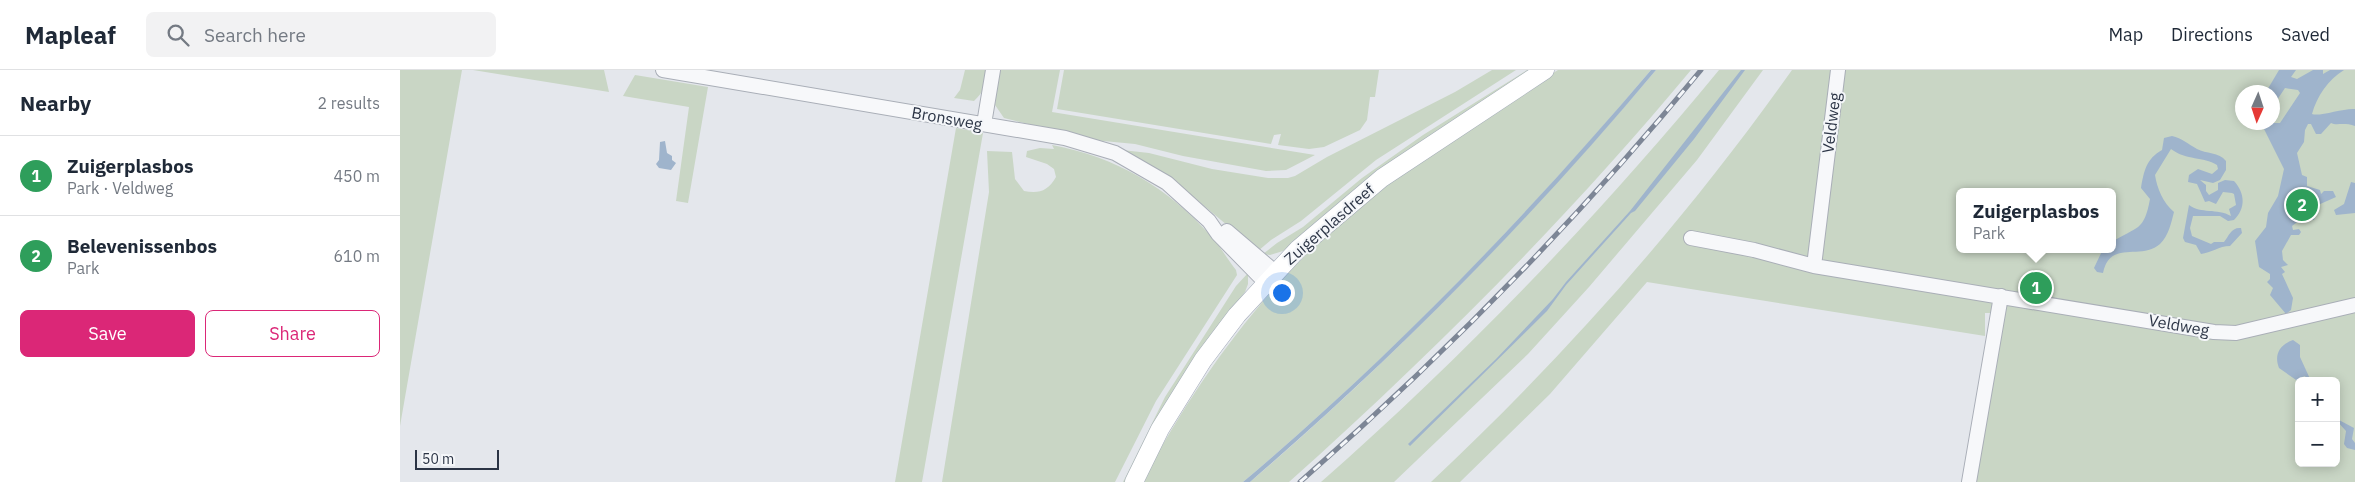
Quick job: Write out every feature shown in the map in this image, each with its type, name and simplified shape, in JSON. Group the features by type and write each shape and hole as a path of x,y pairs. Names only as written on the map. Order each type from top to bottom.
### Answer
{"main road":[{"name":"Zuigerplasdreef","path":"1134,482 1160,429 1203,360 1237,315 1271,278 1333,217 1382,178 1545,70"}],"street":[{"name":"Bronsweg","path":"663,70 1065,138 1115,153 1161,178 1209,221 1224,228 1271,278"},
{"path":"984,124 993,70"},
{"name":"Veldweg","path":"1814,266 1838,70"},
{"name":"Veldweg","path":"1691,238 1754,250 1814,266 2141,318 2214,332 2236,332 2355,305"},
{"path":"1969,482 2001,296"}],"green space":[{"path":"400,70 462,70 400,426"},
{"path":"473,70 604,70 609,92"},
{"path":"965,70 988,70 984,87 974,101 954,98 960,90"},
{"path":"999,70 1060,70 1052,112 1315,155 1286,170 1266,171 1183,156 1135,144 1093,140 1004,118 995,105"},
{"path":"1064,70 1379,70 1375,97 1370,97 1367,120 1360,130 1324,147 1309,149 1278,145 1281,134 1274,135 1271,144 1057,109"},
{"path":"1492,70 1516,70 1376,160 1301,221 1271,240 1258,251 1166,174 1122,150 1149,153 1212,169 1268,178 1288,178 1455,92"},
{"path":"1527,70 1536,70 1367,180 1283,251 1270,255 1263,254 1303,227 1362,178 1423,135"},
{"path":"1558,70 1651,70 1604,125 1456,285 1352,386 1243,482 1142,482 1197,389 1227,346 1293,268 1330,231 1370,196 1414,162 1467,126"},
{"path":"1656,70 1691,70 1596,179 1498,284 1395,384 1289,482 1250,482 1358,385 1461,284 1560,179"},
{"path":"1719,70 1763,70 1697,160 1589,287 1528,354 1394,482 1321,482 1427,385 1528,284 1626,179"},
{"path":"1792,70 2355,70 2355,482 1970,482 1996,313 1985,313 1985,336 1647,282 1550,394 1460,482 1431,482 1529,386 1667,233 1752,126"},
{"path":"635,75 708,87 688,203 676,201 689,107 623,96"},
{"path":"956,128 983,133 922,482 895,482"},
{"path":"1052,145 1076,150 1120,166 1159,189 1177,203 1211,236 1236,270 1237,275 1156,401 1115,482 942,482 989,192 987,151 1012,152 1015,179 1024,191 1039,192 1050,186 1056,177 1054,169 1047,164 1026,157 1027,151 1040,148 1054,149"},
{"path":"1248,273 1248,284 1245,292 1214,332 1128,482 1123,482 1165,397 1236,286"}],"water":[{"path":"1651,70 1656,70 1609,125 1512,232 1461,284 1358,385 1250,482 1243,482 1352,386 1456,284 1555,179"},
{"path":"1741,70 1745,70 1694,139 1635,211 1631,213 1566,285 1547,311 1410,446 1408,444 1496,359 1553,299 1630,211"},
{"path":"2279,70 2296,70 2291,77 2297,79 2313,70 2323,70 2323,74 2330,70 2344,70 2324,89 2312,114 2355,109 2355,126 2331,123 2321,134 2316,134 2311,124 2308,124 2305,130 2304,142 2297,153 2302,175 2307,177 2307,186 2320,190 2321,194 2324,191 2333,191 2336,197 2318,205 2314,220 2308,220 2305,216 2305,220 2300,220 2292,226 2293,230 2299,229 2301,232 2299,235 2291,235 2282,251 2283,260 2288,265 2281,267 2285,272 2282,274 2293,298 2291,310 2286,314 2270,295 2273,288 2267,282 2270,279 2270,274 2259,267 2255,241 2266,227 2268,213 2278,196 2284,169 2264,130 2280,130 2280,123 2300,93 2298,90 2285,88 2280,96 2280,85 2270,85"},
{"path":"2172,136 2201,151 2220,156 2226,161 2226,170 2220,180 2213,183 2200,180 2206,185 2206,191 2209,195 2218,190 2218,183 2225,180 2234,181 2242,195 2241,211 2234,220 2228,221 2220,216 2193,216 2190,228 2192,236 2211,244 2214,242 2224,242 2235,229 2241,228 2242,233 2230,246 2201,254 2196,245 2185,242 2183,238 2189,205 2194,208 2220,212 2231,216 2229,209 2236,205 2234,194 2223,192 2216,204 2209,201 2205,202 2197,184 2188,182 2189,175 2198,169 2212,174 2218,169 2217,165 2206,160 2177,153 2171,149 2155,175 2161,195 2174,212 2166,237 2152,249 2119,253 2107,263 2103,273 2097,272 2094,268 2101,253 2116,253 2116,240 2138,227 2145,217 2150,199 2141,188 2145,171 2152,157 2162,150 2164,138"},
{"path":"665,141 667,153 672,156 672,160 676,163 671,170 659,168 656,164 659,160 660,142"},
{"path":"2351,182 2355,183 2355,213 2336,215 2334,210 2344,204"},
{"path":"2293,340 2300,345 2300,357 2309,377 2295,377 2295,379 2279,368 2277,359 2279,351 2288,342"},
{"path":"2340,421 2354,428 2352,439 2355,443 2355,450 2347,448 2344,444 2346,431 2340,424"}],"railway":[{"path":"1300,482 1406,385 1509,284 1607,179 1701,70"}],"place":[{"name":"Belevenissenbos","path":"2302,205"},
{"name":"Zuigerplasbos","path":"2036,288"}]}
